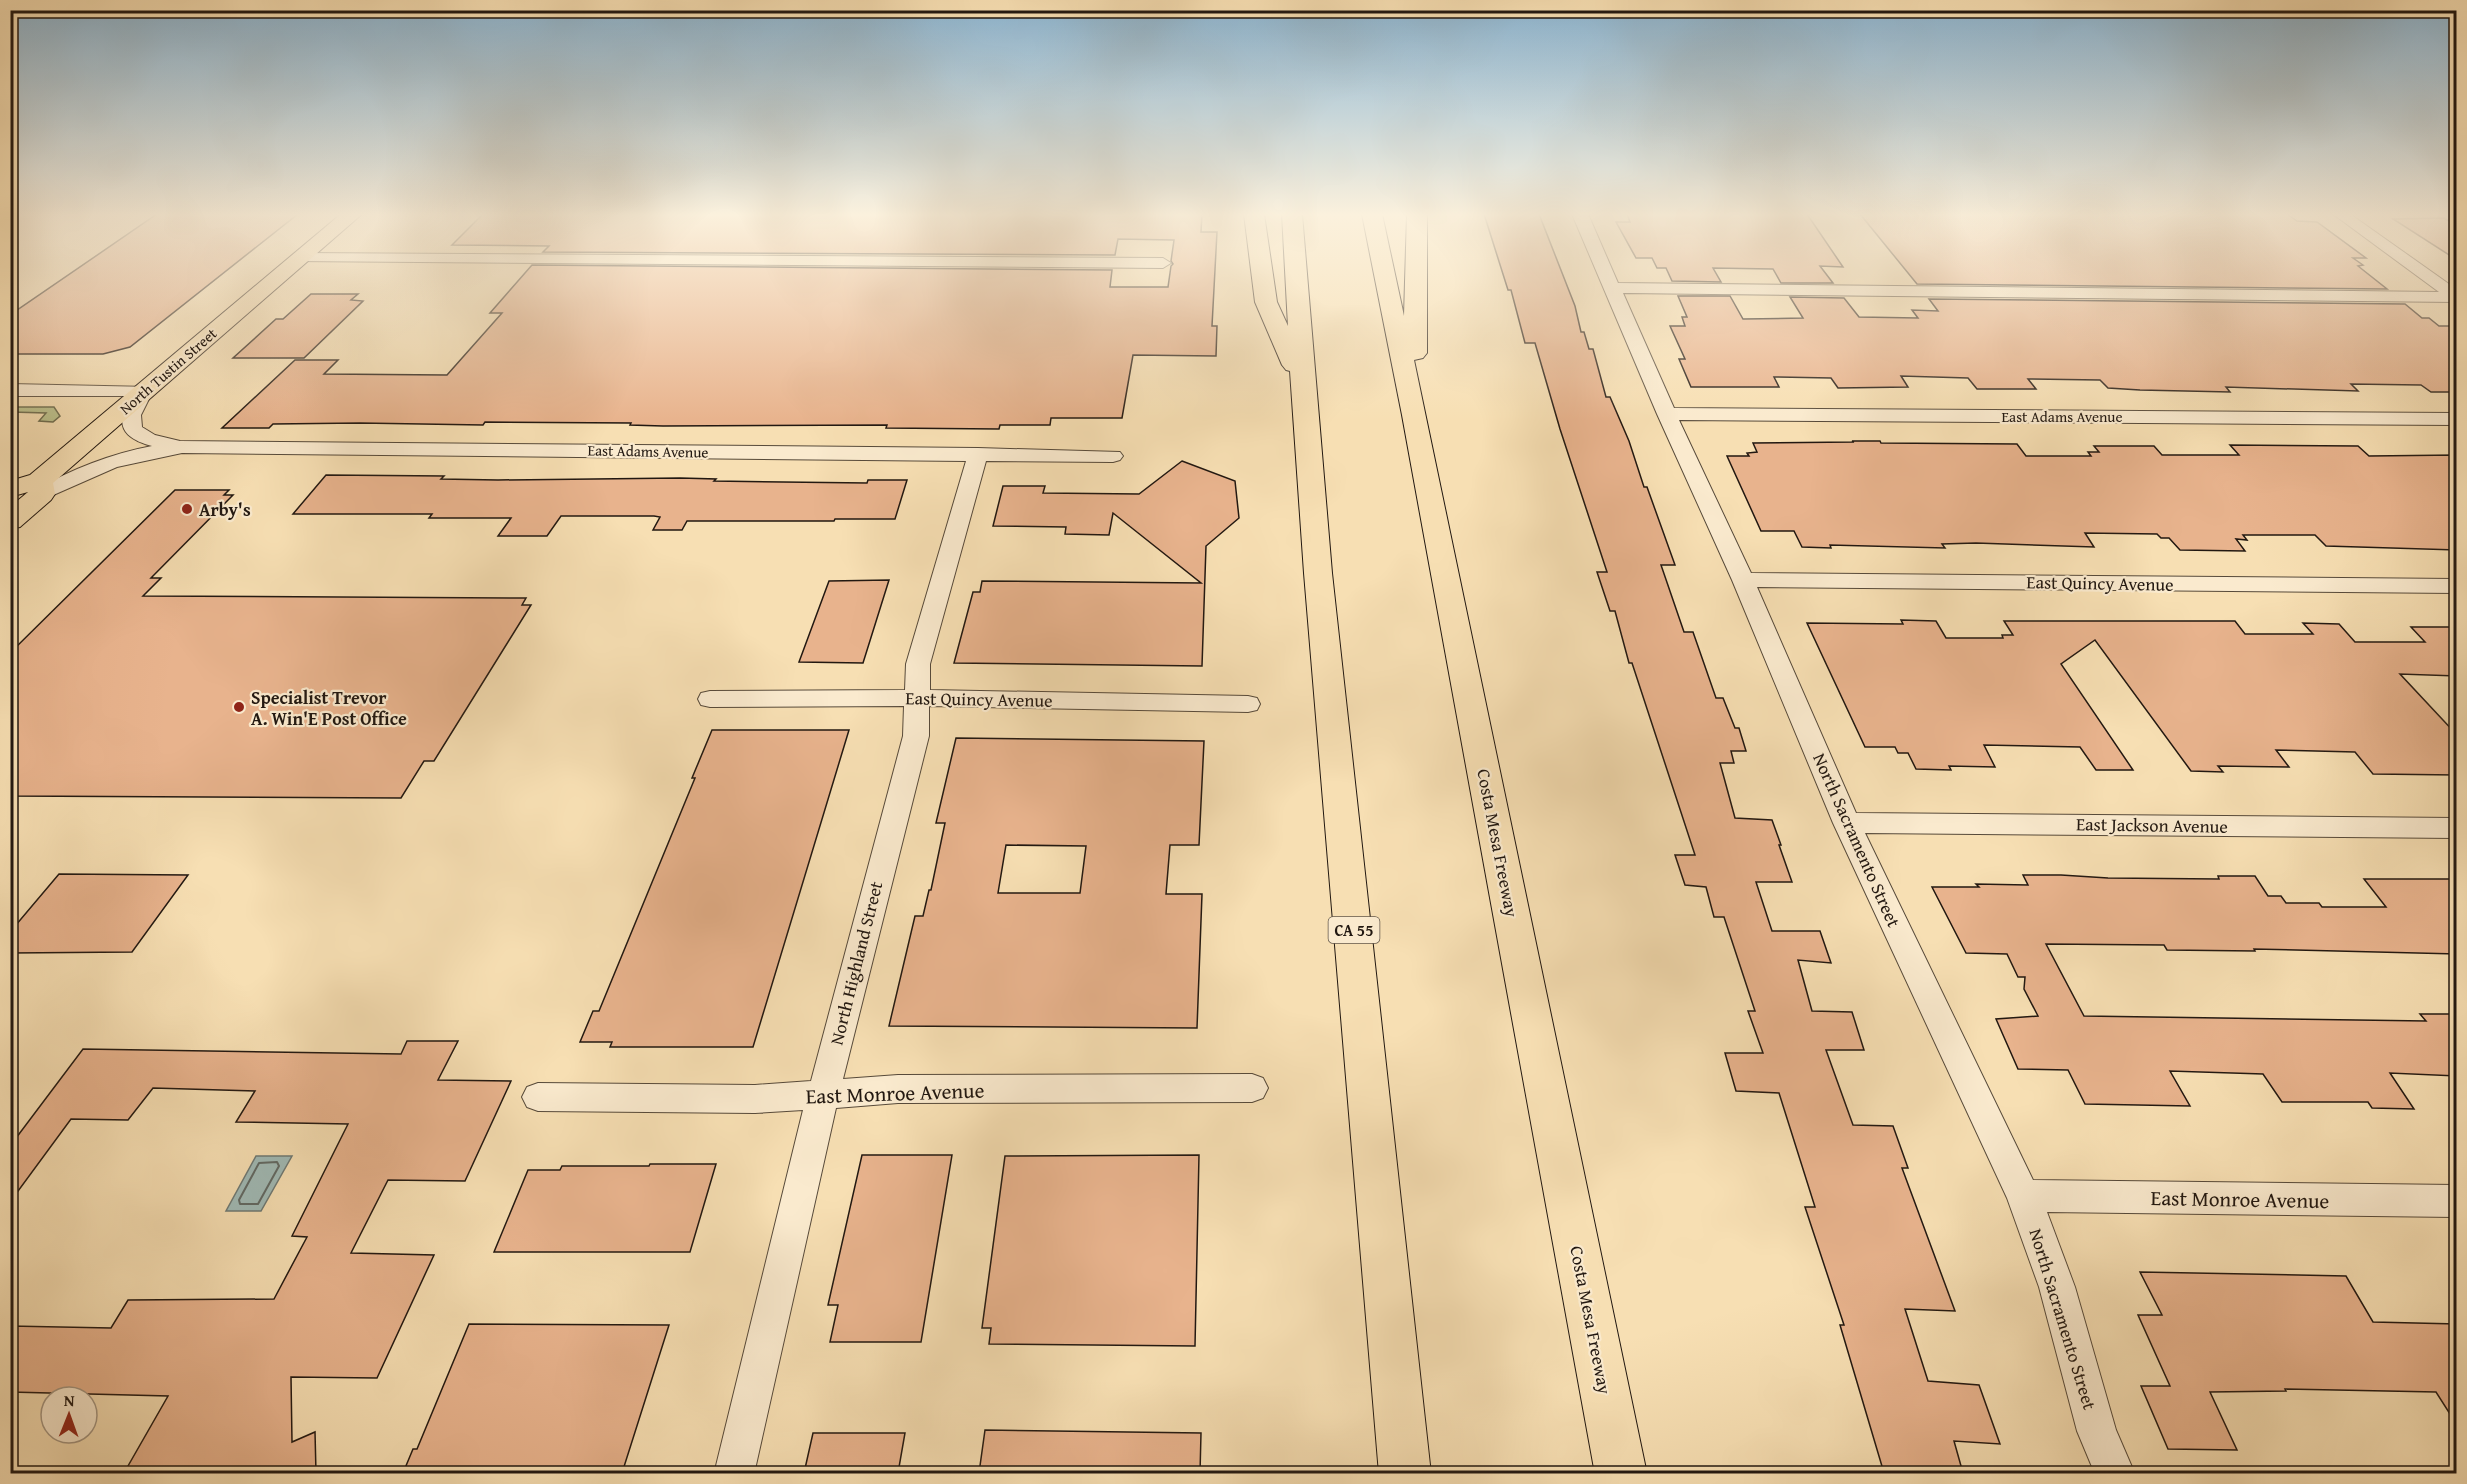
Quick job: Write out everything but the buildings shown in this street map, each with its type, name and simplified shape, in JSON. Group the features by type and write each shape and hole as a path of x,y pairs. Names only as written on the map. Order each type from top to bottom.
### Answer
{"main road":[{"name":"North Tustin Street","path":"10,521 41,487 144,391 270,283"},
{"path":"1263,283 1266,302 1302,386"},
{"name":"CA 55","path":"1296,283 1302,386 1318,573 1405,1473"},
{"name":"Costa Mesa Freeway","path":"1386,283 1621,1473"},
{"path":"1414,415 1416,283"},
{"name":"North Tustin Street","path":"10,489 41,487"}],"street":[{"name":"North Sacramento Street","path":"1610,283 1666,414 1743,580 1847,822 2023,1196 2057,1287 2097,1431 2115,1473"},
{"path":"2439,283 2457,296"},
{"path":"1612,288 2457,296"},
{"path":"10,390 144,391"},
{"name":"East Adams Avenue","path":"144,391 133,407 130,424 133,431 150,440 182,447"},
{"name":"East Adams Avenue","path":"1666,414 2457,419"},
{"name":"East Adams Avenue","path":"41,487 114,459 182,447 1113,456"},
{"name":"North Highland Street","path":"734,1473 824,1095 916,736 918,664 978,454"},
{"name":"East Quincy Avenue","path":"1743,580 2457,586"},
{"name":"East Quincy Avenue","path":"710,699 917,698 1248,704"},
{"name":"East Jackson Avenue","path":"1847,822 2457,828"},
{"name":"East Monroe Avenue","path":"538,1097 755,1100 898,1089 1252,1089"},
{"name":"East Monroe Avenue","path":"2023,1196 2457,1201"}],"green space":[{"path":"11,407 54,407 60,416 53,422 39,421 46,413 11,412"}],"water":[{"path":"256,1156 292,1156 261,1211 226,1211"}],"place":[{"name":"Arby's","path":"187,509"},
{"name":"Specialist Trevor A. Win'E Post Office","path":"239,707"}]}
